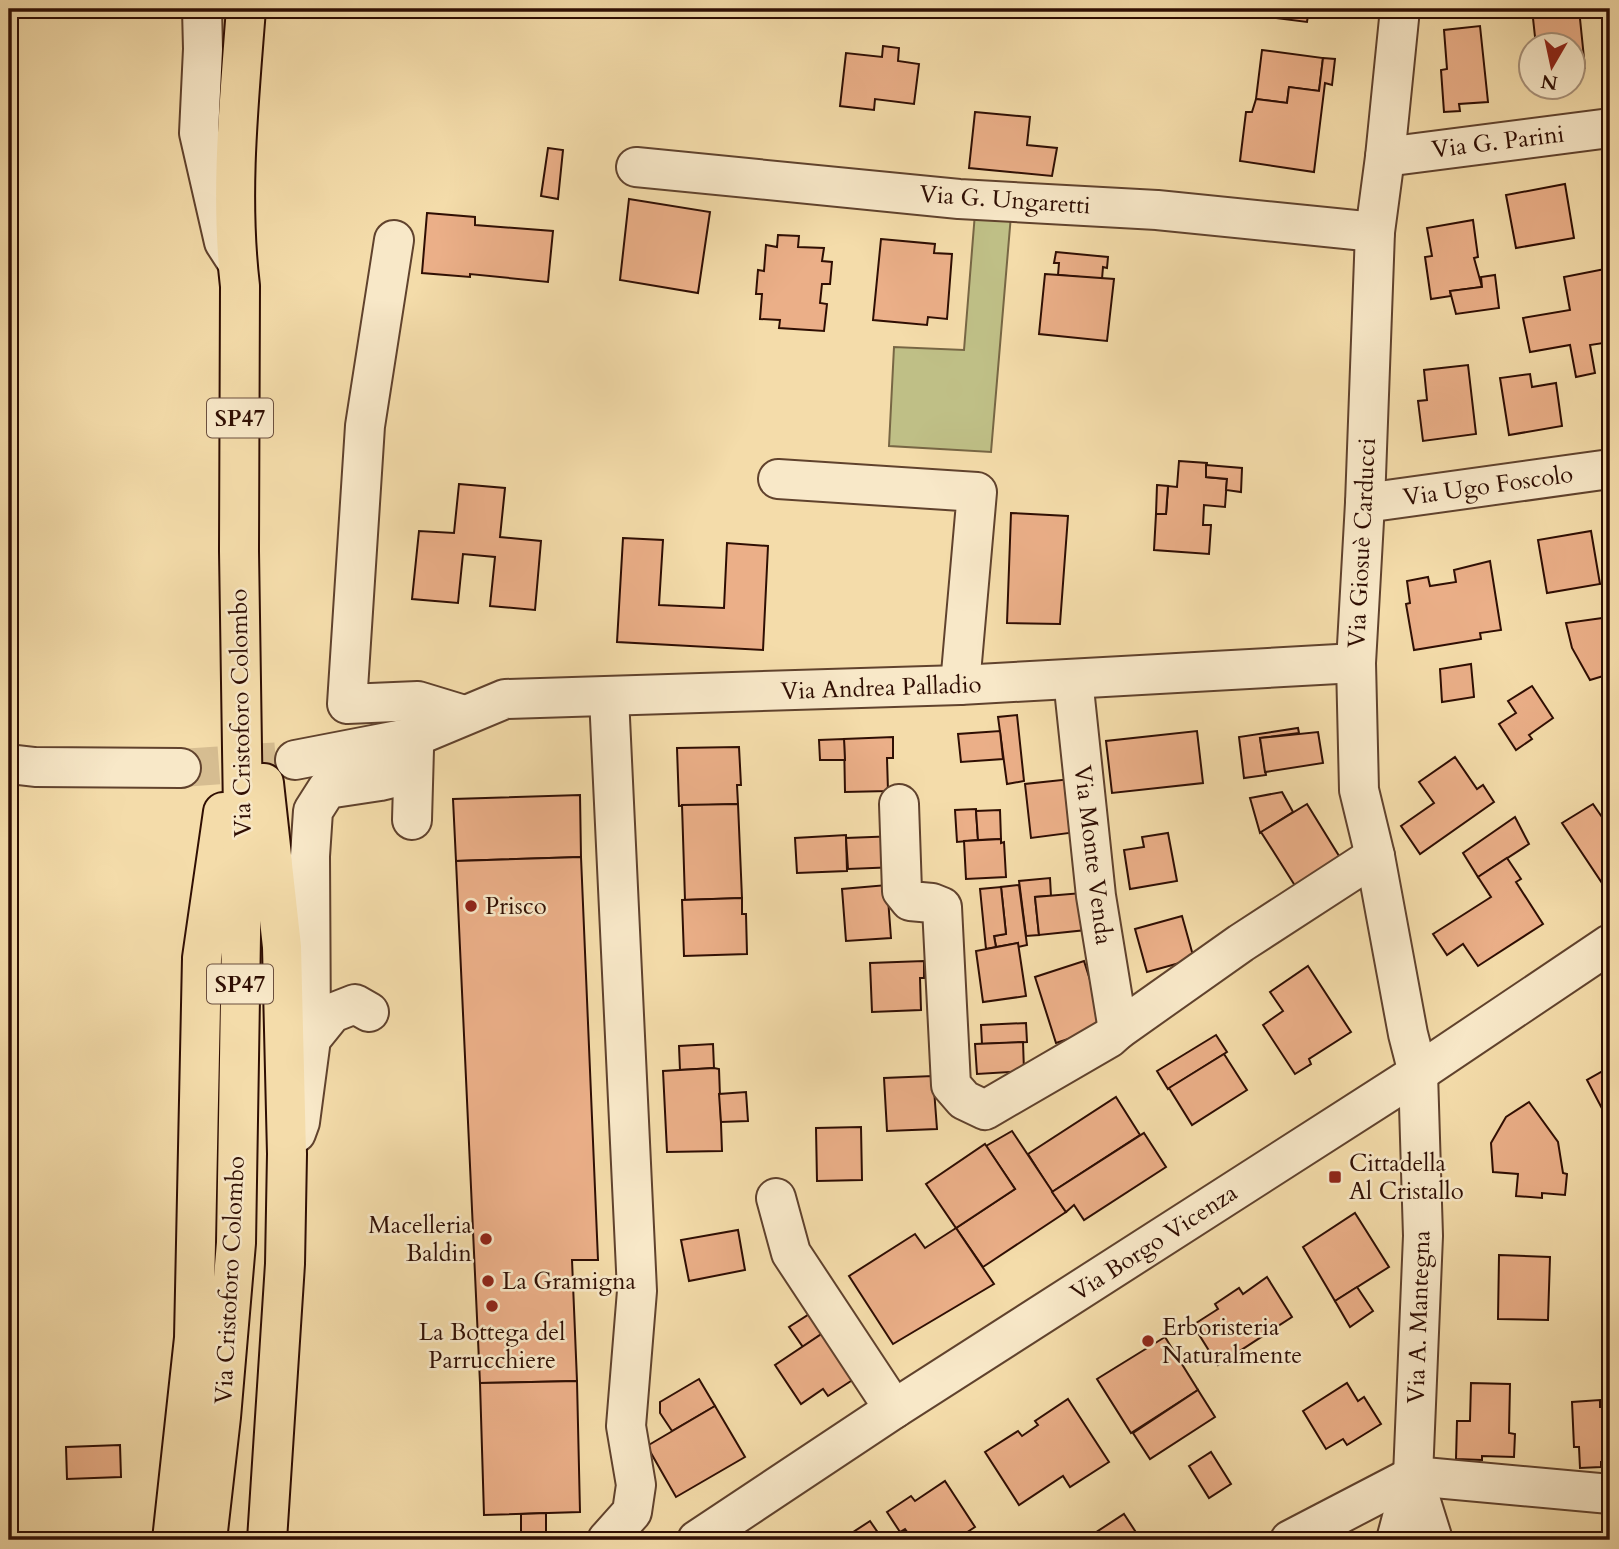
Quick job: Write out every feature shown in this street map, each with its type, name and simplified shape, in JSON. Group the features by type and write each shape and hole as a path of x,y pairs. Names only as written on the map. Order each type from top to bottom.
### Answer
{"main road":[{"name":"Via Cristoforo Colombo","path":"207,1540 236,1243 243,813 239,551 240,286 237,261 240,17"},
{"path":"239,551 282,947 287,1154 285,1264 267,1540"},
{"path":"172,1540 194,1338 202,958 225,798 239,551"}],"street":[{"path":"202,9 199,134 224,242 237,261"},
{"name":"Via Giosuè Carducci","path":"1400,9 1375,232 1356,663 1359,790 1418,1073"},
{"name":"Via G. Parini","path":"1385,156 1610,128"},
{"name":"Via G. Ungaretti","path":"636,167 959,199 1157,210 1375,232"},
{"path":"394,240 365,426 347,704 418,701 464,715"},
{"name":"Via Ugo Foscolo","path":"1365,503 1610,469"},
{"path":"778,479 976,492 960,685"},
{"name":"Via Andrea Palladio","path":"414,755 464,715 505,699 960,685 1356,663"},
{"name":"Via Monte Venda","path":"1073,679 1096,896 1118,1030"},
{"path":"607,1540 632,1512 636,1485 626,1426 637,1292 609,697"},
{"path":"287,1154 300,1122 311,1039 310,856 313,811 327,789 380,781 414,755"},
{"path":"295,760 414,755"},
{"path":"412,820 414,755"},
{"path":"22,765 181,768"},
{"path":"899,804 902,891 910,901 942,907 951,1085 964,1100 985,1110 1109,1038 1241,943 1374,856"},
{"name":"Via Borgo Vicenza","path":"697,1540 894,1409 1418,1073 1610,944"},
{"path":"311,1039 332,1013 355,1004 369,1012"},
{"name":"Via A. Mantegna","path":"1396,1540 1413,1476 1423,1236 1418,1073"},
{"path":"776,1198 791,1252 894,1409"},
{"path":"1290,1540 1413,1476 1610,1494"},
{"name":"Via A. Mantegna","path":"1413,1476 1433,1540"}],"green space":[{"path":"975,213 1011,215 991,452 889,446 894,347 964,350"}],"building":[{"path":"1254,9 1309,9 1307,22 1253,15"},
{"path":"1532,9 1579,9 1581,32 1534,32"},
{"path":"1480,26 1488,102 1459,104 1460,111 1444,112 1441,70 1447,69 1444,30"},
{"path":"883,46 899,48 898,61 919,64 914,104 875,99 874,110 840,106 846,53 882,57"},
{"path":"1262,50 1323,58 1319,91 1289,87 1287,103 1256,99"},
{"path":"1323,58 1335,59 1332,85 1325,83 1314,172 1240,161 1246,112 1252,112 1256,99 1287,103 1289,87 1319,91"},
{"path":"975,112 1030,117 1027,145 1057,148 1052,176 969,168"},
{"path":"548,148 563,150 558,199 541,196"},
{"path":"1565,184 1574,238 1516,248 1506,195"},
{"path":"629,199 710,212 698,293 620,280"},
{"path":"427,213 475,217 475,225 553,231 548,282 470,274 470,277 422,273"},
{"path":"1473,220 1478,257 1474,258 1482,287 1450,291 1451,296 1431,299 1425,257 1432,256 1427,228"},
{"path":"778,235 799,236 798,247 824,248 822,261 832,262 830,284 822,284 820,303 827,304 824,331 779,328 780,320 760,319 762,294 756,294 758,270 764,271 766,245 777,247"},
{"path":"881,239 935,244 934,253 952,254 947,319 928,317 927,325 873,320"},
{"path":"1056,252 1108,257 1107,268 1103,267 1102,279 1058,275 1059,263 1054,263"},
{"path":"1610,268 1610,342 1590,345 1595,373 1576,377 1570,345 1530,352 1523,318 1570,310 1564,277"},
{"path":"1045,274 1114,279 1107,341 1039,334"},
{"path":"1495,275 1499,308 1456,314 1450,291 1482,287 1481,277"},
{"path":"1468,365 1476,434 1423,441 1418,401 1427,400 1424,370"},
{"path":"1530,374 1532,387 1556,383 1562,426 1509,435 1500,378"},
{"path":"1179,461 1207,463 1206,477 1227,479 1225,507 1204,505 1203,525 1211,525 1209,554 1154,550 1156,514 1166,514 1168,486 1177,487"},
{"path":"1206,465 1242,468 1241,492 1226,490 1227,479 1206,477"},
{"path":"459,484 505,488 500,537 541,541 535,610 490,606 495,557 463,554 458,603 412,599 419,531 454,533"},
{"path":"1157,485 1168,486 1166,514 1156,514"},
{"path":"1011,513 1068,516 1060,624 1007,623"},
{"path":"1591,531 1600,584 1547,593 1538,540"},
{"path":"623,538 663,540 659,605 724,608 727,543 768,546 763,650 617,642"},
{"path":"1490,561 1501,630 1480,633 1481,639 1414,650 1406,604 1410,603 1407,581 1428,577 1430,586 1456,582 1454,570"},
{"path":"1610,617 1610,674 1590,680 1572,648 1566,623"},
{"path":"1471,664 1474,697 1442,702 1440,669"},
{"path":"1532,686 1553,718 1529,735 1532,739 1516,750 1499,724 1516,713 1508,701"},
{"path":"1017,715 1024,781 1007,784 998,717"},
{"path":"1298,728 1299,733 1260,738 1266,775 1244,778 1239,737"},
{"path":"1000,731 1003,759 961,762 958,734"},
{"path":"1197,731 1203,783 1112,793 1106,741"},
{"path":"1318,732 1323,763 1265,772 1260,738"},
{"path":"893,737 893,758 887,758 888,791 845,792 844,739"},
{"path":"844,739 845,760 820,760 819,740"},
{"path":"739,747 741,785 737,785 738,804 679,806 677,748"},
{"path":"1455,757 1477,789 1483,785 1494,802 1420,854 1401,826 1434,803 1419,782"},
{"path":"1071,779 1077,832 1031,838 1025,784"},
{"path":"1282,792 1293,812 1260,833 1250,798"},
{"path":"580,795 581,857 456,861 453,799"},
{"path":"738,804 742,898 685,900 682,805"},
{"path":"1307,804 1344,864 1299,892 1261,832"},
{"path":"1593,804 1604,820 1610,817 1610,886 1606,889 1562,823"},
{"path":"976,809 978,840 957,842 955,810"},
{"path":"1000,810 1001,839 978,840 976,811"},
{"path":"1515,817 1529,844 1478,877 1463,853"},
{"path":"1168,833 1177,881 1130,889 1124,850 1144,847 1142,837"},
{"path":"846,835 847,871 797,873 795,838"},
{"path":"897,836 897,867 848,869 846,838"},
{"path":"1001,839 1001,843 1004,842 1006,877 966,879 964,841"},
{"path":"581,857 598,1260 572,1260 577,1381 480,1383 456,861"},
{"path":"1507,858 1521,879 1516,882 1543,924 1478,966 1463,944 1447,955 1433,934 1491,897 1478,877"},
{"path":"1050,878 1051,896 1035,897 1039,935 1026,936 1019,881"},
{"path":"887,885 891,938 846,941 842,889"},
{"path":"1019,885 1027,945 1018,947 1018,943 996,947 994,936 1006,934 1001,887"},
{"path":"1001,887 1006,934 994,936 996,947 986,949 980,889"},
{"path":"1082,893 1086,930 1039,935 1035,897"},
{"path":"742,898 742,914 746,914 747,954 684,956 682,900"},
{"path":"1182,916 1194,959 1147,972 1135,929"},
{"path":"1018,943 1026,996 983,1002 976,951"},
{"path":"924,961 924,978 920,978 921,1010 872,1012 870,963"},
{"path":"1084,961 1105,1027 1056,1043 1035,977"},
{"path":"1308,966 1351,1032 1309,1059 1311,1064 1295,1074 1263,1025 1283,1011 1270,992"},
{"path":"1026,1023 1027,1042 982,1044 981,1025"},
{"path":"1216,1035 1227,1052 1168,1089 1157,1071"},
{"path":"1023,1042 1024,1071 977,1074 975,1044"},
{"path":"713,1044 714,1068 680,1070 679,1046"},
{"path":"1224,1054 1247,1090 1192,1125 1169,1088"},
{"path":"1610,1067 1610,1116 1607,1118 1587,1080"},
{"path":"719,1069 722,1151 667,1152 663,1071"},
{"path":"933,1076 937,1129 887,1131 884,1078"},
{"path":"746,1092 748,1121 721,1122 719,1094"},
{"path":"1116,1097 1140,1135 1052,1192 1028,1154"},
{"path":"1529,1102 1558,1142 1563,1173 1567,1174 1565,1195 1542,1193 1542,1198 1516,1196 1518,1174 1493,1172 1491,1143 1506,1117"},
{"path":"861,1127 862,1180 817,1181 816,1128"},
{"path":"1012,1131 1066,1212 983,1267 956,1228 1015,1189 986,1146"},
{"path":"1144,1133 1166,1167 1084,1220 1074,1205 1066,1212 1052,1192"},
{"path":"985,1144 1015,1189 956,1228 926,1184"},
{"path":"1355,1213 1389,1267 1335,1301 1303,1247"},
{"path":"956,1228 994,1284 893,1344 849,1276 915,1234 925,1248"},
{"path":"738,1230 745,1270 689,1281 681,1240"},
{"path":"1499,1255 1550,1257 1548,1320 1498,1319"},
{"path":"1267,1277 1292,1317 1218,1365 1193,1325 1218,1309 1215,1304 1239,1288 1243,1294"},
{"path":"1357,1287 1373,1311 1350,1327 1335,1301"},
{"path":"811,1313 823,1333 803,1347 789,1327"},
{"path":"823,1333 854,1379 828,1396 823,1389 801,1404 775,1365"},
{"path":"1165,1337 1198,1390 1131,1433 1097,1379"},
{"path":"699,1379 715,1406 672,1431 660,1413 660,1402"},
{"path":"577,1381 580,1512 484,1515 480,1383"},
{"path":"1347,1383 1358,1401 1364,1397 1381,1424 1347,1445 1343,1439 1326,1449 1303,1411"},
{"path":"1471,1383 1510,1384 1509,1433 1515,1434 1514,1457 1482,1456 1482,1460 1456,1459 1457,1421 1470,1421"},
{"path":"1198,1390 1215,1417 1150,1459 1133,1433"},
{"path":"1068,1399 1109,1462 1070,1487 1063,1476 1019,1505 985,1452 1018,1431 1022,1436 1038,1425 1035,1421"},
{"path":"1600,1400 1600,1407 1610,1407 1610,1462 1601,1462 1601,1467 1580,1468 1579,1447 1574,1447 1572,1402"},
{"path":"715,1406 745,1457 676,1497 647,1446"},
{"path":"120,1445 121,1477 67,1479 66,1447"},
{"path":"1211,1452 1231,1484 1209,1498 1189,1466"},
{"path":"945,1481 975,1527 955,1540 913,1540 905,1529 900,1532 887,1512 911,1496 915,1501"},
{"path":"546,1513 546,1540 521,1540 521,1514"},
{"path":"1124,1514 1141,1540 1084,1540"},
{"path":"870,1521 883,1540 841,1540"}],"tunnel":[{"path":"181,768 295,760"}],"place":[{"name":"Prisco","path":"471,906"},
{"name":"Cittadella Al Cristallo","path":"1335,1177"},
{"name":"Macelleria Baldin","path":"486,1239"},
{"name":"La Gramigna","path":"488,1281"},
{"name":"La Bottega del Parrucchiere","path":"492,1306"},
{"name":"Erboristeria Naturalmente","path":"1148,1341"}]}
